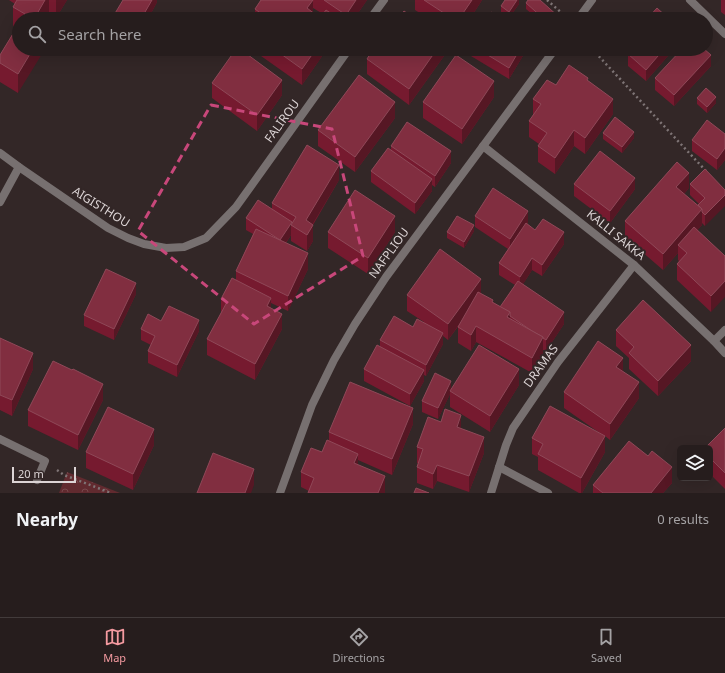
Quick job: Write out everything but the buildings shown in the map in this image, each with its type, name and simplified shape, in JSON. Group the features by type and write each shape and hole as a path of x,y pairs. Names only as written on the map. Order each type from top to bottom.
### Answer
{"street":[{"path":"375,12 384,0"},
{"path":"583,12 592,0"},
{"path":"690,0 702,12"},
{"path":"713,22 725,34"},
{"name":"FALIROU","path":"236,208 344,56"},
{"name":"NAFPLIOU","path":"280,493 312,405 334,360 355,324 386,277 550,56"},
{"name":"KALLI SAKKA","path":"483,146 634,265 725,353"},
{"name":"AIGISTHOU","path":"0,153 108,228 144,244 166,248 184,247 206,238 236,208"},
{"path":"0,202 19,167"},
{"name":"DRAMAS","path":"490,493 513,428 558,362 634,265"},
{"path":"714,342 725,330"},
{"path":"0,440 45,461 37,480"},
{"path":"499,467 548,493"}],"path":[{"path":"547,0 561,12"},
{"path":"599,56 709,174"},
{"path":"45,461 64,475 111,493"}],"highlighted area":[{"path":"211,105 332,129 363,256 254,324 138,231"}],"green space":[{"path":"67,472 120,493 59,493"}]}
